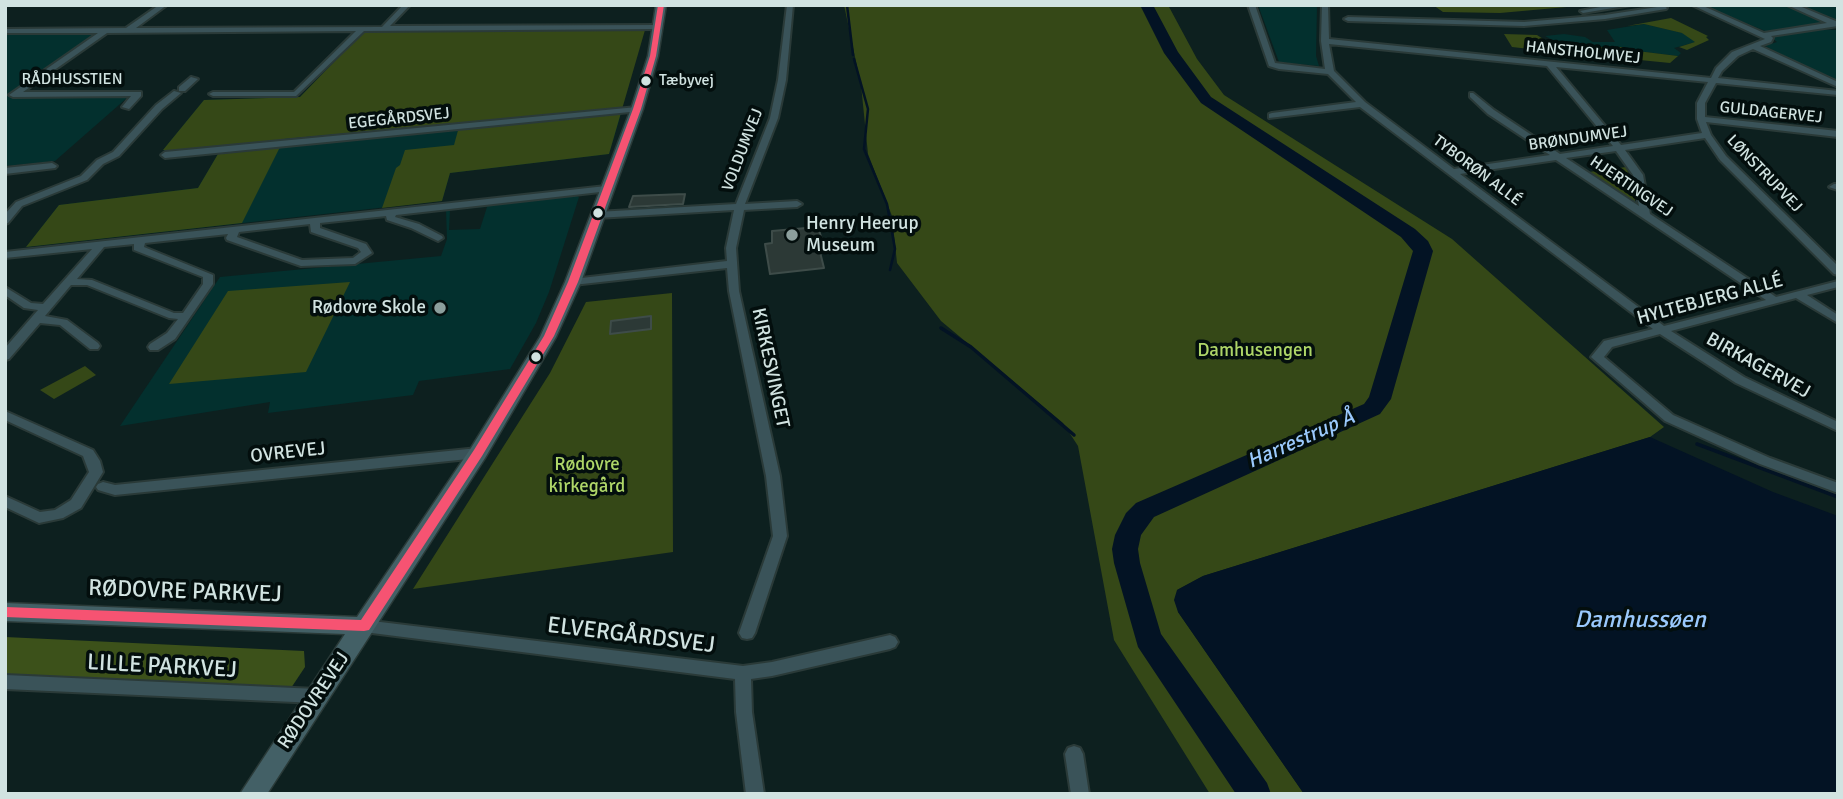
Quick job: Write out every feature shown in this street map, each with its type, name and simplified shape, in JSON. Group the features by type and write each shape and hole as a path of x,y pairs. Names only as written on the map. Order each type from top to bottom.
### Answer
{"street":[{"path":"128,30 164,5"},
{"path":"384,29 407,5"},
{"name":"RØDOVREVEJ","path":"252,794 478,453 548,337 573,282 637,109 661,5"},
{"name":"VOLDUMVEJ","path":"731,264 738,208 774,118 781,90 790,5"},
{"path":"1251,5 1272,64 1331,72 1325,41 1326,8 1436,20 1506,18 1628,5"},
{"path":"1695,5 1769,38 1727,61 1701,103 1701,119"},
{"path":"1790,5 1837,24"},
{"path":"1348,19 1524,24 1605,17 1664,8"},
{"path":"1592,10 1605,17"},
{"path":"1763,35 1837,24"},
{"path":"5,31 658,27"},
{"path":"213,94 296,94 362,29"},
{"name":"RÅDHUSSTIEN","path":"106,30 13,95 138,94 126,107"},
{"name":"HANSTHOLMVEJ","path":"1325,41 1838,93"},
{"path":"1753,46 1838,85"},
{"path":"1549,63 1638,175 1646,216"},
{"name":"TYBORØN ALLÉ","path":"1331,72 1362,104 1663,331"},
{"path":"5,220 19,205 84,178 100,162 116,154 159,107 194,79"},
{"name":"HJERTINGVEJ","path":"1473,95 1491,112 1775,301"},
{"path":"1272,116 1362,104"},
{"name":"EGEGÅRDSVEJ","path":"165,155 637,109"},
{"name":"GULDAGERVEJ","path":"1701,119 1838,134"},
{"name":"LØNSTRUPVEJ","path":"1701,119 1707,135 1723,158 1838,272"},
{"name":"BRØNDUMVEJ","path":"1452,172 1707,135"},
{"path":"5,171 52,166"},
{"path":"5,256 607,190"},
{"path":"597,215 797,204"},
{"path":"392,212 390,218 438,237"},
{"path":"235,229 231,237 300,263 355,261 367,253 362,246 315,230 315,220"},
{"path":"141,240 138,248 208,275 208,284 171,336 154,346"},
{"path":"7,352 101,244"},
{"path":"573,282 731,264"},
{"name":"KIRKESVINGET","path":"731,264 734,291 773,476 780,536 747,633"},
{"path":"69,282 88,282 173,316 186,316"},
{"name":"HYLTEBJERG ALLÉ","path":"1838,284 1608,344 1597,357 1669,418 1765,461 1838,488"},
{"path":"5,290 28,306 47,308"},
{"path":"1797,295 1838,320"},
{"path":"37,319 64,322 94,346"},
{"name":"BIRKAGERVEJ","path":"1663,331 1740,380 1838,427"},
{"path":"5,415 88,453 96,472 76,504 58,514 39,517 5,500"},
{"name":"OVREVEJ","path":"103,487 115,490 478,453"},
{"name":"RØDOVRE PARKVEJ","path":"5,612 364,626"},
{"name":"ELVERGÅRDSVEJ","path":"364,626 743,673 890,642"},
{"path":"743,673 744,712 755,794"},
{"name":"LILLE PARKVEJ","path":"5,682 317,696"},
{"path":"1074,754 1080,794"}],"shaded area":[{"path":"1258,5 1317,5 1316,56 1319,66 1279,62"},
{"path":"1702,5 1838,5 1838,21 1770,33"},
{"path":"1644,24 1683,33 1696,42 1674,48 1681,53 1678,56 1623,47 1574,52 1545,36 1564,34 1585,37 1593,42 1615,42 1607,30"},
{"path":"1804,29 1838,30 1838,83 1765,46 1777,42 1769,35"},
{"path":"107,32 16,97 128,97 55,161 5,166 5,33"},
{"path":"363,32 560,113 623,107 609,154 450,173 442,201 26,247 59,205 198,188 218,154 163,150 204,100 300,97"},
{"name":"Rødovre Skole","path":"575,195 579,197 549,292 536,323 510,369 419,381 413,395 268,413 270,402 120,426 220,277 441,256 447,239 446,210","holes":["487,207 480,229 449,230 450,210"]}],"green space":[{"name":"Damhusengen","path":"844,5 1168,5 1197,59 1224,95 1452,239 1664,427 1650,437 1203,576 1177,590 1178,612 1304,794 1210,794 1114,640 1078,446 1063,423 941,321 897,263 892,216 868,154 861,85"},
{"path":"1433,5 1589,5 1500,13 1443,12"},
{"path":"1671,18 1708,36 1706,37 1709,40 1687,50 1679,47 1695,42 1682,33 1644,24 1627,26"},
{"path":"645,30 609,154 450,173 442,201 382,208 405,150 454,145 460,123 284,139 242,223 26,247 59,205 198,188 218,154 163,150 204,100 300,97 363,32"},
{"path":"1504,34 1537,35 1554,46 1557,52 1512,47"},
{"path":"1598,47 1623,47 1678,56 1670,63 1589,55 1582,51 1600,49"},
{"path":"1626,167 1634,186 1635,201 1631,201 1589,172"},
{"path":"350,282 306,372 169,384 228,291"},
{"name":"Rødovre kirkegård","path":"672,293 673,552 413,589 550,373 586,302"},
{"path":"85,366 96,375 54,399 40,390"},
{"path":"5,637 304,651 305,667 291,688 5,675"}],"water":[{"name":"Damhussøen","path":"1650,437 1773,492 1838,516 1838,794 1304,794 1178,612 1174,600 1177,590 1203,576"}],"building":[{"path":"685,194 683,204 629,207 633,196"},
{"path":"818,227 823,243 818,244 824,268 770,274 765,244 772,243 772,231"},
{"path":"651,316 651,329 610,334 611,321"}],"waterway":[{"name":"Harrestrup Å","path":"847,5 853,55"},
{"name":"Harrestrup Å","path":"1146,5 1171,53 1206,100 1408,233 1421,245 1423,251 1380,399 1372,409 1145,510 1135,520 1128,535 1125,549 1127,563 1148,638 1255,794"},
{"name":"Harrestrup Å","path":"854,59 868,109 864,149 887,204 895,249 890,270"},
{"name":"Harrestrup Å","path":"941,328 971,347 1074,435"},
{"path":"1697,444 1838,497"}],"transit line":[{"path":"364,626 478,453 549,336 573,282 637,109 653,56 661,5"},
{"path":"5,612 364,626"}],"place":[{"name":"Tæbyvej","path":"646,81"},
{"name":"Henry Heerup Museum","path":"792,235"},
{"name":"Rødovre Skole","path":"440,308"}]}
